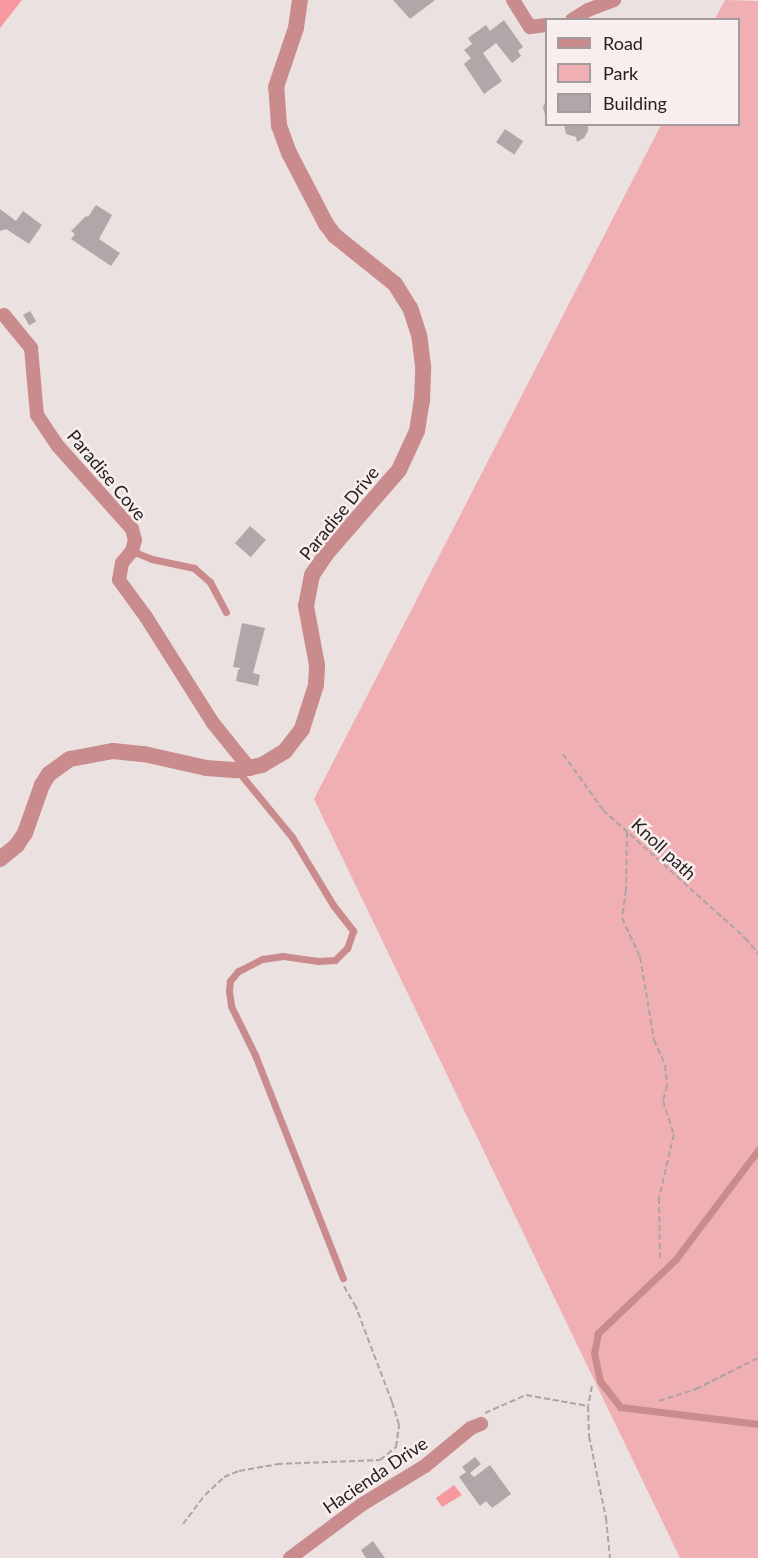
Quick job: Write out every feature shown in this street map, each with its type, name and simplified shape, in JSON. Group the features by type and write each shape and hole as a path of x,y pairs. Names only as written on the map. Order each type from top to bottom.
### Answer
{"street":[{"name":"Paradise Drive","path":"244,770 274,759 285,751 298,735 308,717 316,685 316,665 306,606 312,575 326,554 399,470 417,431 422,401 422,350 410,308 395,284 340,240 326,224 293,162 279,126 275,101 276,87 298,21 300,0"},
{"path":"513,0 530,27 545,25"},
{"path":"575,18 588,9 614,0"},
{"name":"Paradise Cove","path":"4,315 31,348 37,415 57,445 132,529 135,540 132,551 122,563 119,580 146,617 244,770"},
{"path":"0,859 17,845 25,833 42,785 49,774 70,759 113,751 144,754 222,770 244,770"},
{"name":"Hacienda Drive","path":"290,1558 361,1505 425,1466 482,1419"}],"lane":[{"path":"132,551 152,559 194,568 210,582 226,612"},
{"path":"244,770 292,837 333,906 352,931 347,948 335,960 318,961 282,956 262,959 233,975 229,992 231,1006 255,1055 342,1278"},
{"path":"758,1149 676,1258 598,1333 594,1353 600,1381 620,1407 758,1424"}],"path":[{"name":"Knoll path","path":"563,754 603,810 745,938 758,953"},
{"path":"627,832 626,890 622,918 640,957 654,1040 665,1065 668,1085 663,1101 674,1134 659,1198 660,1274"},
{"path":"183,1524 205,1495 224,1477 239,1471 277,1464 380,1461 396,1447 399,1432 397,1417 356,1307 343,1285 342,1278"},
{"path":"636,1409 696,1389 758,1358"},
{"path":"597,1366 588,1406 589,1436 606,1518 610,1558"},
{"path":"482,1419 526,1395 588,1406"}],"green space":[{"path":"725,0 758,1 758,1558 680,1558 314,799 660,126 740,126 740,18 716,18"}],"shaded area":[{"path":"0,0 22,0 0,28"},
{"path":"454,1485 462,1495 442,1507 436,1498"}],"building":[{"path":"393,0 435,0 410,19"},
{"path":"504,20 523,47 518,51 521,56 512,63 496,43 483,53 502,81 484,94 464,64 471,58 464,50 472,44 468,38 486,25 490,31"},
{"path":"564,126 588,126 584,138 577,142 576,137 566,134"},
{"path":"505,129 523,141 514,155 496,142"},
{"path":"96,205 112,215 99,239 120,253 111,266 71,239 75,234 71,231 86,216 88,217"},
{"path":"0,209 16,221 23,211 42,225 29,244 6,229 0,231"},
{"path":"30,311 36,321 29,325 23,315"},
{"path":"250,526 266,540 251,557 235,543"},
{"path":"242,623 265,628 253,673 260,675 258,686 236,681 238,670 241,668 233,667"},
{"path":"475,1457 481,1464 470,1473 474,1477 490,1465 511,1494 492,1508 486,1501 480,1506 459,1477 466,1472 462,1467"},
{"path":"373,1541 385,1558 366,1558 361,1550"}]}
